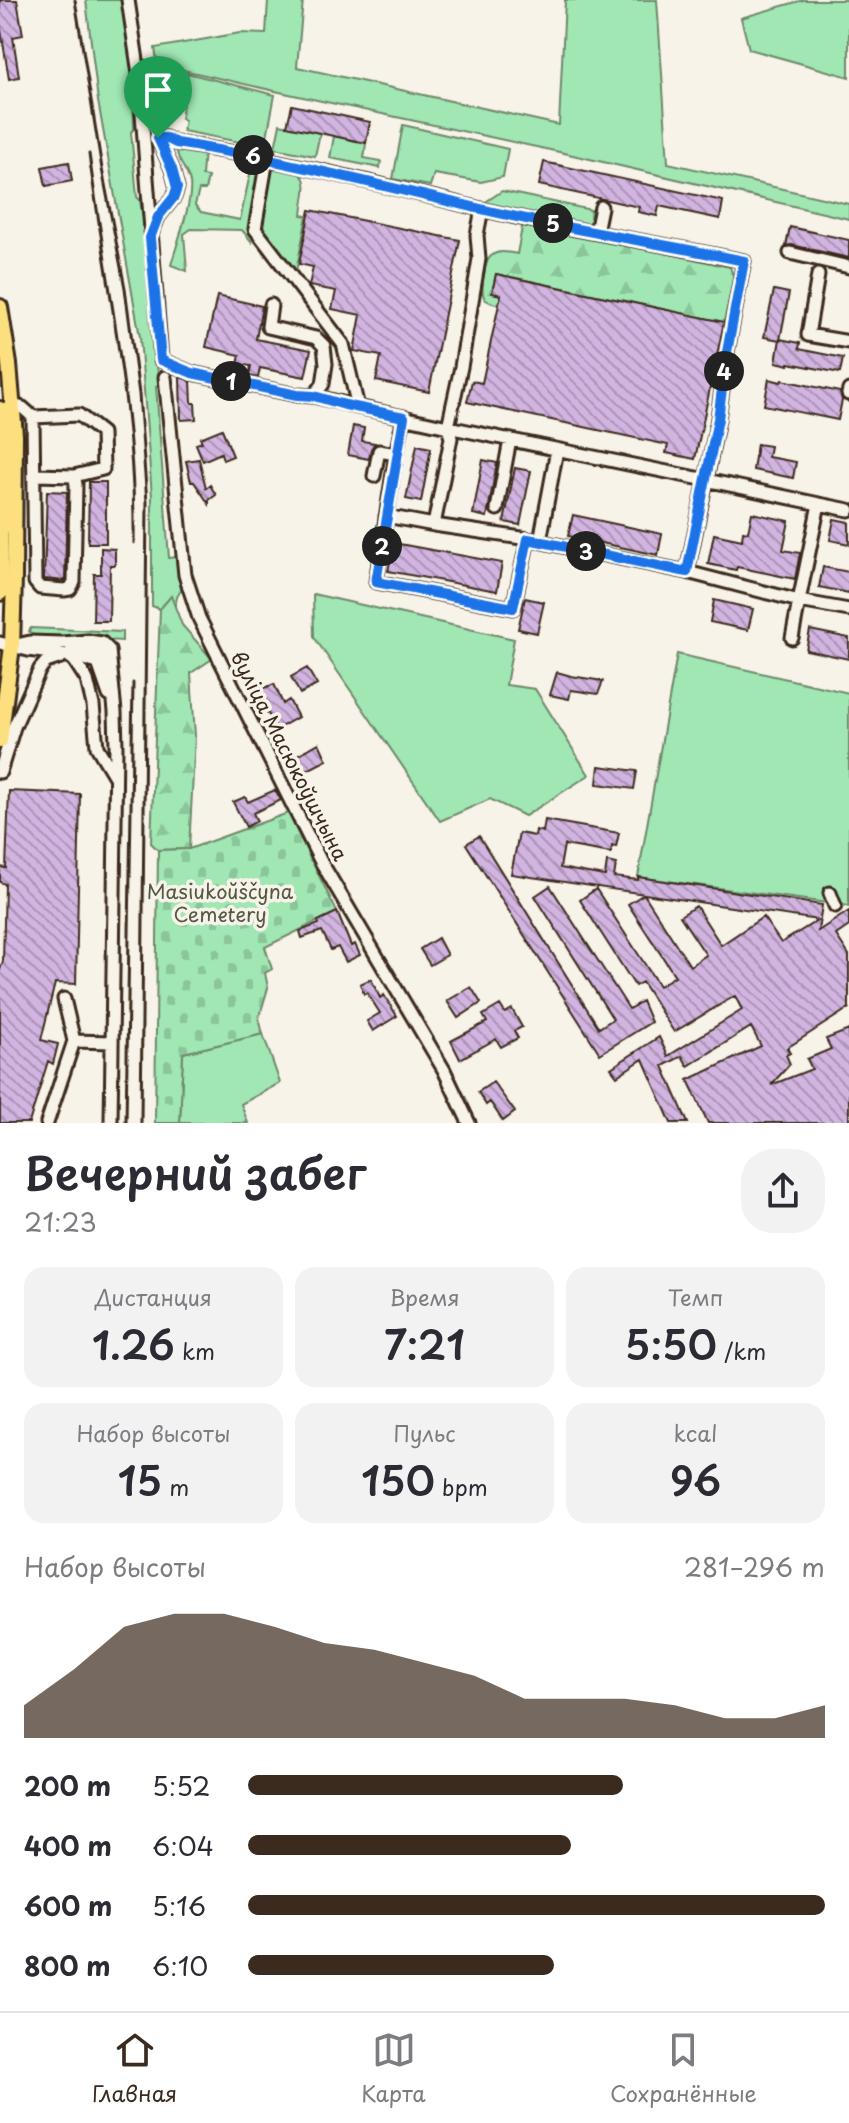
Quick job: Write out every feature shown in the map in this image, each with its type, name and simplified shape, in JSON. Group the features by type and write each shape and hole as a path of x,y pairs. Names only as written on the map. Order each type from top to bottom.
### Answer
{"main road":[{"path":"0,307 6,407 0,593"},
{"path":"0,741 14,578 15,435 6,407"}],"street":[{"path":"128,0 153,215 150,238 161,360 192,373 849,510"},
{"path":"139,74 177,188 174,197 153,215"},
{"path":"158,138 268,155 482,209 744,261 718,419 687,572"},
{"path":"268,155 255,229 343,344 358,407"},
{"path":"596,232 601,207"},
{"path":"434,525 451,438 448,427 479,259 477,235 482,209"},
{"path":"790,253 849,267"},
{"path":"818,275 808,335 849,342"},
{"path":"271,305 268,327 316,338 324,346 326,364 323,384 314,396"},
{"name":"вуліца Масюкоўшчына","path":"165,377 185,575 199,618 320,860 444,1070 469,1123"},
{"path":"6,407 23,408 33,417 79,415 102,433 103,469 74,476 35,475"},
{"path":"33,417 35,582 40,588 70,589 74,582 74,476"},
{"path":"404,417 376,582 513,608 557,450"},
{"path":"497,509 510,440"},
{"path":"374,476 379,451 396,454"},
{"path":"792,638 819,504"},
{"path":"386,516 534,540 849,610"},
{"path":"6,644 94,641 102,643 109,650 115,712 111,1123"},
{"path":"62,643 87,660 98,663 115,712"},
{"path":"6,644 67,655 82,670 93,705 97,747 115,777"},
{"path":"0,772 14,727 40,669 54,659 67,655"},
{"path":"830,893 835,906"},
{"path":"47,1123 74,1041 64,999"},
{"path":"74,1041 112,1042"}],"green space":[{"path":"86,0 123,0 132,64 134,129 131,132 137,197 144,225 159,385 156,386 169,558 177,557 181,590 175,607 171,597 160,609 152,606 152,497 140,337 98,101"},
{"path":"268,0 303,0 297,67 559,125 565,0 657,0 668,163 849,204 849,219 275,91 157,61 155,48 240,33 266,34"},
{"path":"803,0 849,0 849,77 749,49 741,18"},
{"path":"187,73 275,95 265,147 183,131 185,120 181,119"},
{"path":"280,124 320,133 315,156 275,148"},
{"path":"403,125 508,149 503,177 481,182 434,174 430,186 393,179"},
{"path":"334,136 366,143 364,158 381,161 380,168 330,158"},
{"path":"177,147 204,150 202,176 208,177 205,190 199,190 195,205 201,212 240,220 252,165 256,161 263,162 252,242 242,230 191,229 184,234 187,271 171,265 190,191 189,178 178,157"},
{"path":"278,166 298,173 305,182 302,215 307,216 296,272 257,224 266,172"},
{"path":"502,191 591,210 593,227 484,203"},
{"path":"523,222 730,267 734,278 724,322 496,274 492,292 501,295 499,304 487,301 483,285 488,259 500,252 517,254"},
{"path":"313,594 514,639 506,685 535,689 589,775 525,816 490,799 440,821 314,637"},
{"path":"171,596 182,625 212,659 191,673 195,736 189,849 158,850 151,843 160,609"},
{"path":"31,628 122,632 122,641 33,636 29,631"},
{"path":"677,654 849,693 849,906 638,877"},
{"name":"Masiukoŭščyna Cemetery","path":"288,813 337,912 265,947 272,969 265,973 268,988 259,1018 263,1034 183,1053 180,1123 155,1123 158,850 189,849"},
{"path":"263,1034 280,1083 241,1104 248,1123 180,1123 183,1053"}],"building":[{"path":"0,0 17,0 23,35 13,37 19,77 9,79 0,24"},
{"path":"292,105 370,122 366,143 287,126"},
{"path":"69,162 72,181 46,186 42,167"},
{"path":"544,162 723,201 720,219 659,206 657,216 638,212 639,207 539,185"},
{"path":"310,210 460,240 429,392 376,381 381,356 354,351 361,315 332,309 336,291 309,286 313,267 299,264"},
{"path":"790,227 849,240 849,258 786,246"},
{"path":"496,274 724,322 695,459 666,453 668,445 467,402 472,381 482,383 501,295 492,293"},
{"path":"774,290 789,293 780,340 764,337"},
{"path":"217,296 262,306 256,339 311,350 305,377 260,368 258,378 249,376 251,366 238,364 240,355 206,347"},
{"path":"780,339 800,343 799,349 843,358 840,373 776,362"},
{"path":"180,377 191,381 196,419 181,420"},
{"path":"769,379 840,392 842,400 838,420 764,405"},
{"path":"353,426 364,428 362,441 375,443 369,459 348,455"},
{"path":"222,429 233,456 223,460 221,453 203,461 196,444 202,442 200,438"},
{"path":"757,444 770,446 768,457 796,462 793,478 753,470"},
{"path":"417,445 431,448 421,502 406,499"},
{"path":"199,459 206,488 210,485 216,495 209,500 209,504 191,482 186,461"},
{"path":"483,460 497,463 487,517 473,514"},
{"path":"515,468 531,471 520,525 504,522"},
{"path":"89,482 106,482 106,543 88,543"},
{"path":"47,491 67,492 65,581 44,579"},
{"path":"752,513 789,521 783,550 800,553 795,579 708,564 714,534 742,540 743,531 748,532"},
{"path":"573,515 662,534 658,555 568,536"},
{"path":"834,519 849,522 849,544 830,540"},
{"path":"394,543 502,563 497,591 388,571"},
{"path":"101,548 115,549 115,565 110,565 109,621 93,621 94,574 101,574"},
{"path":"823,567 849,572 849,593 819,587"},
{"path":"525,598 544,602 537,633 518,629"},
{"path":"714,600 753,609 748,630 710,622"},
{"path":"810,630 849,638 849,659 806,650"},
{"path":"307,668 317,685 300,694 291,677"},
{"path":"557,672 603,681 598,694 571,690 569,699 550,695"},
{"path":"274,684 283,704 289,700 298,717 277,729 255,692"},
{"path":"319,743 327,760 302,773 294,757"},
{"path":"599,766 637,771 634,789 597,784"},
{"path":"275,790 281,800 253,813 257,821 246,827 233,802 245,797 248,802"},
{"path":"9,791 80,794 76,984 55,983 41,1040 58,1044 53,1064 48,1061 29,1123 0,1123 0,970 3,961 5,884 0,882 0,867 6,868"},
{"path":"545,820 619,833 616,847 612,846 611,853 564,845 560,868 605,876 607,862 616,864 614,877 638,880 638,877 822,905 818,931 849,911 849,926 836,935 849,955 849,1008 787,1048 790,1064 771,1085 812,1069 807,1059 831,1049 826,1039 849,1030 849,1123 708,1123 688,1080 761,1046 751,1027 688,1066 682,1056 663,1066 688,1123 671,1123 643,1059 617,1076 611,1068 659,1037 668,1056 742,1010 735,996 674,1032 642,982 635,986 580,900 596,889 659,986 675,976 628,904 644,894 690,966 706,955 680,916 696,906 721,945 763,917 781,943 818,920 511,874 519,833 535,836 536,830 543,832"},
{"path":"479,836 599,1028 613,1019 535,896 550,886 629,1009 642,1001 651,1022 600,1054 466,844"},
{"path":"337,912 351,946 355,944 360,955 346,962 338,947 331,950 322,931 302,938 300,931 319,924 318,921"},
{"path":"438,938 447,955 430,965 420,949"},
{"path":"371,979 380,998 384,995 397,1016 373,1031 367,1021 380,1013 360,984"},
{"path":"471,987 481,1003 458,1018 447,1001"},
{"path":"500,1005 505,1013 512,1009 522,1027 514,1031 518,1038 501,1047 496,1039 460,1059 451,1041 487,1022 483,1015"},
{"path":"493,1082 515,1112 503,1121 490,1102 486,1105 478,1092"}],"railway":[{"path":"75,0 125,288 139,394 147,502 141,1123"},
{"path":"89,154 125,396 134,543"},
{"path":"126,1123 133,683"}],"route":[{"path":"158,138 249,154 482,209 744,261 718,419 687,572 528,539 513,608 376,582 404,417 192,373 161,360 150,238 158,217 174,197 177,188 158,138"}]}
